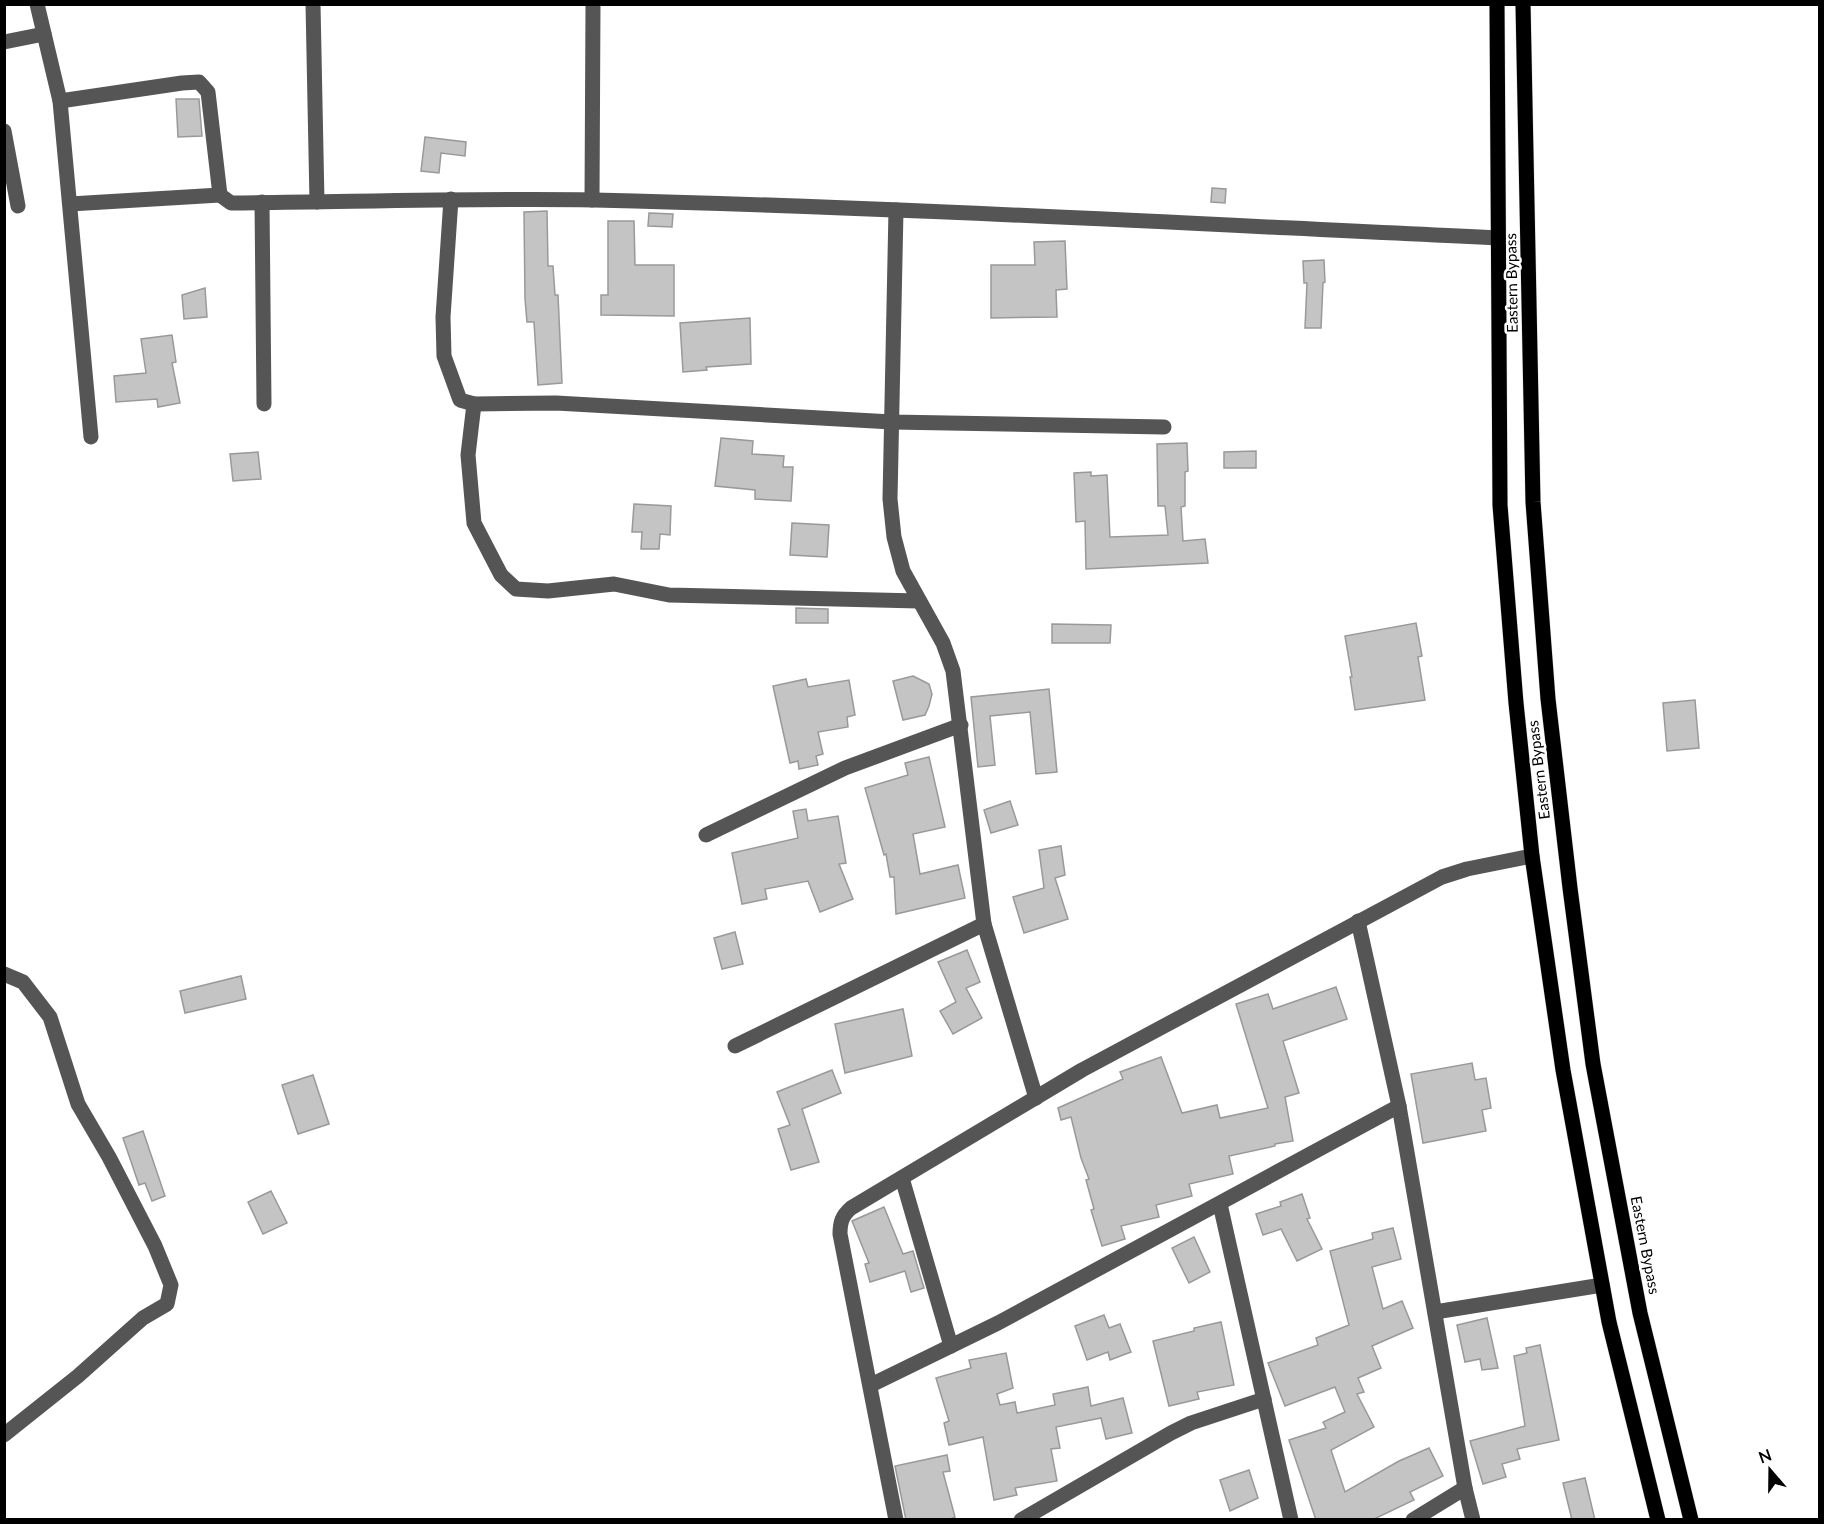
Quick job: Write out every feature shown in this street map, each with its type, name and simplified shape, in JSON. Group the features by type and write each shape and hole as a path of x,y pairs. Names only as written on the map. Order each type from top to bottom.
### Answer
{"main road":[{"name":"Eastern Bypass","path":"1497,4 1500,505 1516,703 1532,856 1563,1070 1609,1322 1658,1520"},
{"name":"Eastern Bypass","path":"1523,4 1533,502 1548,699 1593,1064 1640,1313 1691,1520"}],"street":[{"path":"37,4 60,101 91,436"},
{"path":"314,4 317,202"},
{"path":"592,200 593,4"},
{"path":"4,42 44,34"},
{"path":"60,101 182,82 199,82 208,92 220,195"},
{"path":"4,131 18,206"},
{"path":"70,204 220,195 231,203 451,199 592,200 896,210 1498,238"},
{"path":"451,199 443,317 444,356 460,400 474,404 556,403 892,422 1164,427"},
{"path":"262,202 264,404"},
{"path":"896,210 890,499 894,537 903,571 944,643 953,671 984,924 1036,1098"},
{"path":"474,404 468,455 474,523 501,575 516,588 548,591 614,584 669,595 920,601"},
{"path":"706,835 845,768 961,725"},
{"path":"896,1520 840,1234 840,1223 844,1215 851,1208 1082,1070 1442,877 1467,869 1532,856"},
{"path":"1358,921 1399,1106 1465,1488 1473,1520"},
{"path":"735,1046 984,924"},
{"path":"4,974 23,982 50,1017 78,1104 155,1246 171,1285 167,1304 143,1318 78,1376 4,1435"},
{"path":"871,1385 998,1323 1399,1106"},
{"path":"902,1178 951,1346"},
{"path":"1220,1204 1291,1520"},
{"path":"1435,1312 1602,1285"},
{"path":"1021,1520 1191,1423 1264,1399"},
{"path":"1413,1520 1465,1488"}],"building":[{"path":"176,99 199,99 202,136 178,137"},
{"path":"425,137 466,142 465,156 441,153 439,173 421,171"},
{"path":"1212,188 1226,189 1225,203 1211,202"},
{"path":"547,211 548,266 553,266 555,295 558,295 562,383 538,385 534,322 527,322 525,299 524,212"},
{"path":"649,213 673,214 672,227 648,226"},
{"path":"608,221 634,221 635,265 674,265 674,316 601,315 601,295 608,295"},
{"path":"1065,241 1067,289 1056,290 1057,317 991,318 991,265 1035,265 1034,242"},
{"path":"1324,260 1325,282 1323,283 1321,328 1305,328 1307,283 1304,283 1303,261"},
{"path":"205,288 207,317 184,319 182,295"},
{"path":"750,318 751,364 706,367 707,370 683,372 680,323"},
{"path":"172,335 176,362 172,363 180,403 158,407 157,399 116,402 114,376 146,373 141,339"},
{"path":"721,438 753,441 752,454 784,456 783,467 793,467 791,501 755,499 755,490 715,486"},
{"path":"1187,443 1188,471 1185,472 1185,506 1181,507 1183,541 1205,539 1208,563 1086,569 1085,521 1076,522 1074,473 1091,472 1091,476 1107,475 1110,537 1168,535 1165,506 1158,506 1157,444"},
{"path":"1256,451 1256,468 1224,468 1224,452"},
{"path":"258,452 261,479 233,481 230,454"},
{"path":"634,504 671,506 670,535 660,534 659,549 641,549 642,532 632,532"},
{"path":"792,523 829,525 827,557 790,555"},
{"path":"796,608 828,609 828,623 796,623"},
{"path":"1416,623 1422,656 1418,657 1425,700 1355,710 1345,636"},
{"path":"1052,624 1111,625 1110,643 1052,643"},
{"path":"913,676 929,684 932,694 925,715 903,720 893,681"},
{"path":"806,679 808,687 849,680 855,715 847,717 848,727 818,732 823,754 816,756 818,765 799,769 798,761 790,763 773,686"},
{"path":"1049,689 1057,772 1036,774 1030,712 990,716 995,765 978,767 971,697"},
{"path":"1695,700 1699,748 1667,751 1663,703"},
{"path":"929,757 945,827 913,834 920,874 958,865 965,898 896,914 894,877 890,877 886,854 884,855 865,788 908,775 905,763"},
{"path":"1010,801 1018,825 991,833 984,810"},
{"path":"806,809 808,821 838,816 846,863 839,864 853,899 820,912 808,881 765,889 767,899 742,904 732,853 798,838 793,811"},
{"path":"1061,846 1065,875 1055,878 1068,919 1024,933 1013,897 1044,888 1039,850"},
{"path":"735,932 743,964 722,969 714,938"},
{"path":"967,950 980,982 966,988 982,1018 953,1034 940,1011 956,1002 938,962"},
{"path":"241,976 246,999 185,1013 180,991"},
{"path":"1336,987 1347,1019 1283,1041 1299,1093 1285,1097 1293,1141 1229,1156 1233,1174 1189,1184 1192,1196 1156,1205 1159,1217 1121,1226 1125,1239 1102,1246 1091,1210 1094,1209 1086,1180 1089,1179 1081,1158 1071,1117 1061,1120 1058,1108 1123,1079 1120,1072 1161,1057 1182,1113 1217,1105 1220,1118 1268,1108 1236,1004 1268,994 1273,1009"},
{"path":"903,1009 912,1056 845,1073 835,1024"},
{"path":"1472,1063 1475,1080 1486,1078 1491,1108 1482,1110 1486,1131 1423,1143 1411,1074"},
{"path":"832,1070 841,1093 802,1109 819,1162 791,1170 778,1129 790,1125 777,1092"},
{"path":"313,1075 329,1124 298,1134 282,1085"},
{"path":"143,1131 165,1196 152,1201 145,1183 139,1185 123,1138"},
{"path":"271,1191 287,1223 263,1234 248,1202"},
{"path":"1302,1194 1310,1218 1307,1219 1322,1249 1297,1261 1281,1229 1263,1235 1256,1214 1281,1206 1280,1202"},
{"path":"884,1207 903,1254 913,1251 924,1288 911,1292 905,1271 870,1282 865,1264 869,1263 852,1221"},
{"path":"1393,1228 1401,1259 1372,1267 1383,1309 1402,1301 1413,1328 1372,1346 1381,1368 1358,1378 1364,1392 1357,1394 1374,1427 1331,1450 1345,1492 1399,1461 1429,1448 1443,1476 1410,1492 1414,1500 1372,1520 1316,1520 1289,1440 1326,1428 1323,1422 1345,1412 1335,1387 1285,1406 1268,1363 1318,1345 1316,1338 1349,1325 1330,1251 1373,1239 1372,1233"},
{"path":"1194,1237 1210,1272 1189,1283 1172,1248"},
{"path":"1104,1315 1109,1328 1120,1324 1131,1352 1110,1360 1108,1352 1087,1360 1075,1326"},
{"path":"1487,1318 1498,1368 1482,1370 1480,1359 1465,1362 1457,1325"},
{"path":"1221,1322 1234,1385 1197,1392 1199,1399 1169,1406 1153,1341"},
{"path":"1540,1345 1559,1440 1517,1449 1520,1459 1502,1464 1506,1477 1483,1484 1470,1441 1525,1426 1514,1356 1527,1353 1526,1348"},
{"path":"1006,1353 1013,1388 997,1394 1000,1405 1015,1402 1017,1413 1055,1405 1053,1394 1088,1387 1091,1406 1123,1398 1132,1433 1106,1439 1101,1418 1056,1427 1060,1448 1051,1449 1057,1481 1015,1488 1017,1495 994,1500 983,1437 949,1445 944,1423 949,1421 936,1378 971,1368 969,1360"},
{"path":"947,1455 950,1471 943,1472 955,1517 948,1520 906,1520 895,1466"},
{"path":"1249,1470 1258,1498 1230,1511 1220,1480"},
{"path":"1585,1478 1595,1520 1572,1520 1563,1483"}]}
